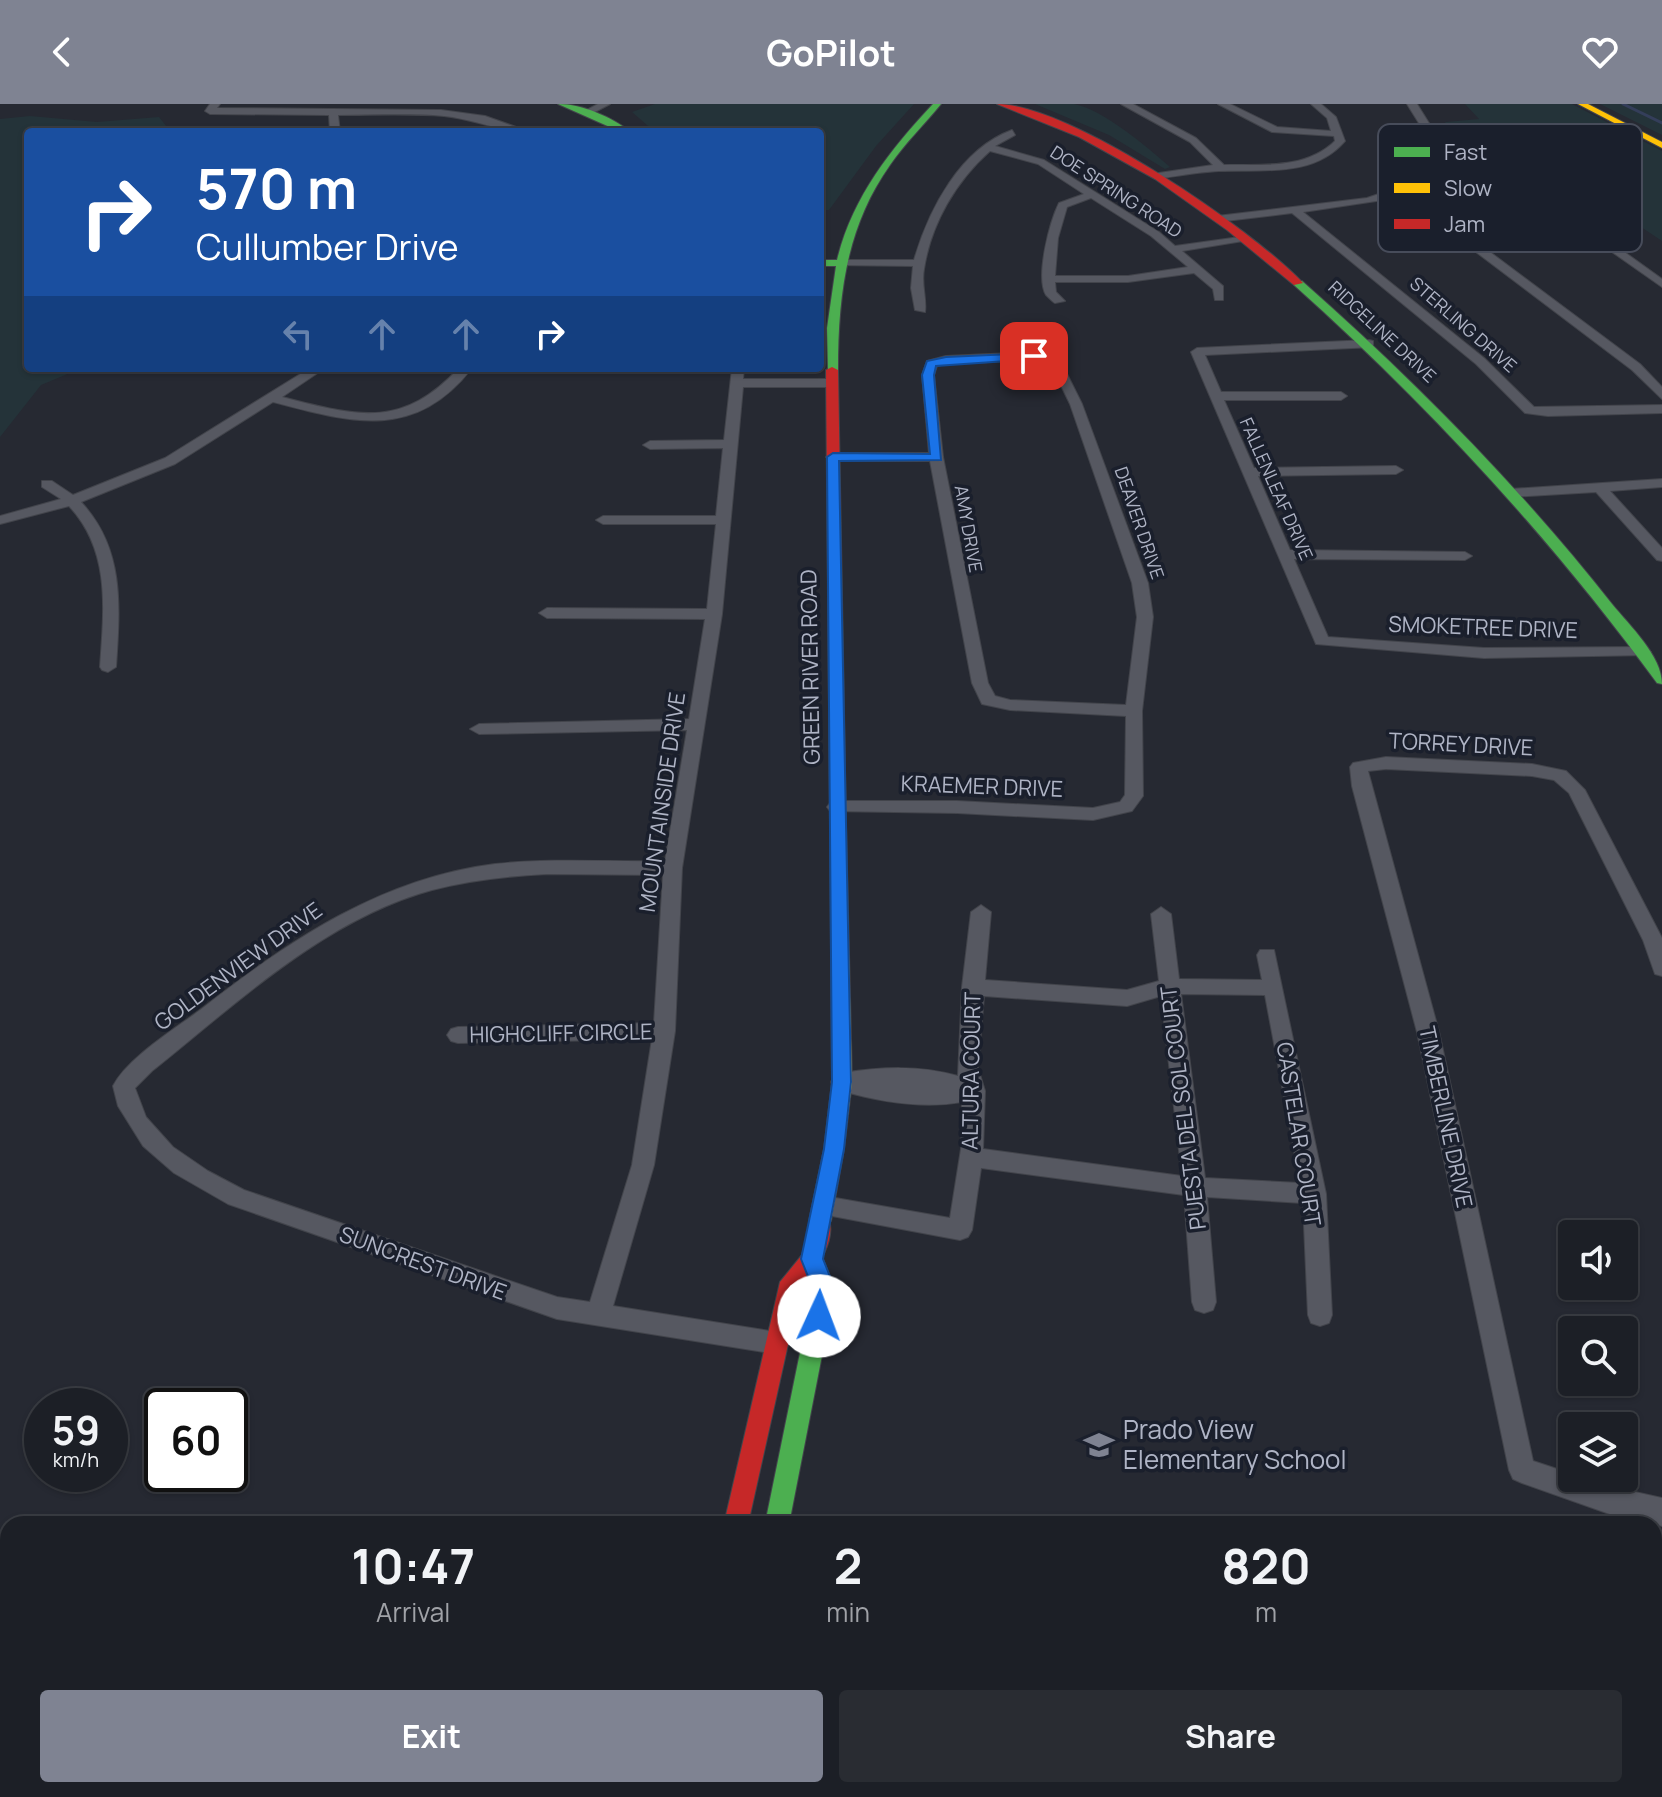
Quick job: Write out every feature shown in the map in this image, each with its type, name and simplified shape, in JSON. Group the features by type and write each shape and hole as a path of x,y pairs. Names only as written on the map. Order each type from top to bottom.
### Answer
{"main road":[{"path":"562,104 597,108 622,128"},
{"name":"GREEN RIVER ROAD","path":"738,1516 791,1282 812,1259 824,1206 842,1082 828,263 876,173 903,138 937,104"},
{"name":"RIDGELINE DRIVE","path":"1001,104 1078,130 1118,150 1246,241 1369,344 1511,493 1584,576 1662,680"},
{"path":"1582,104 1624,124"},
{"path":"1591,104 1628,124"},
{"path":"1642,131 1662,142"},
{"path":"1642,132 1662,142"},
{"name":"GREEN RIVER ROAD","path":"779,1516 824,1289 812,1259"},
{"path":"776,1343 802,1400"}],"street":[{"path":"215,104 210,111 333,112 412,108 485,119 513,128"},
{"path":"1126,104 1193,140 1221,168"},
{"path":"1223,104 1275,130 1339,134"},
{"path":"1156,176 1221,168 1283,166 1331,152 1340,141 1339,134 1331,117 1316,104"},
{"path":"1412,104 1424,124"},
{"path":"333,112 335,128"},
{"path":"472,128 485,119"},
{"path":"921,310 915,297 919,266 930,227 960,175 997,138 1012,133"},
{"name":"DOE SPRING ROAD","path":"987,147 1041,162 1178,251 1219,288 1219,298"},
{"path":"1059,301 1050,293 1048,252 1063,205 1090,195"},
{"path":"1217,219 1378,198"},
{"name":"STERLING DRIVE","path":"1294,210 1480,361 1530,410 1662,409"},
{"path":"1178,251 1246,241"},
{"path":"1483,252 1636,367 1662,395"},
{"path":"1617,252 1662,284"},
{"path":"828,263 919,266"},
{"path":"1048,279 1128,279 1199,269"},
{"name":"FALLENLEAF DRIVE","path":"1322,641 1197,352 1369,344"},
{"name":"DEAVER DRIVE","path":"931,364 946,360 1048,358 1056,363 1076,404 1140,583 1145,617 1134,711 1134,796 1126,807"},
{"name":"AMY DRIVE","path":"931,364 928,375 936,457 980,683 988,700 1010,705 1134,711"},
{"path":"0,520 71,501 170,461 313,372"},
{"path":"273,398 344,414 402,415 433,398 462,372"},
{"path":"737,376 832,383"},
{"name":"MOUNTAINSIDE DRIVE","path":"598,1316 643,1165 664,1031 673,868 714,614 737,376"},
{"path":"1214,396 1341,396"},
{"path":"650,445 731,444"},
{"path":"833,457 936,457"},
{"path":"1249,472 1396,470"},
{"path":"1511,493 1662,483"},
{"path":"47,484 85,513 103,542 112,579 108,667"},
{"path":"1599,487 1662,557"},
{"path":"603,520 724,520"},
{"path":"1285,554 1465,556"},
{"path":"547,613 714,614"},
{"name":"SMOKETREE DRIVE","path":"1322,641 1484,653 1643,652"},
{"path":"479,729 696,724"},
{"name":"TORREY DRIVE","path":"1359,767 1415,764 1532,770 1560,775 1576,790 1657,940"},
{"name":"TIMBERLINE DRIVE","path":"1359,767 1361,786 1428,1032 1522,1470 1621,1505 1662,1512"},
{"name":"KRAEMER DRIVE","path":"836,807 957,807 1093,814 1126,807"},
{"name":"GOLDENVIEW DRIVE","path":"124,1086 144,1065 323,932 402,893 442,880 503,870 673,868"},
{"name":"ALTURA COURT","path":"824,1206 960,1230 970,1157 974,1091 967,1068 981,912"},
{"name":"PUESTA DEL SOL COURT","path":"1161,914 1195,1187 1204,1302"},
{"path":"1657,940 1662,969"},
{"name":"CASTELAR COURT","path":"1267,955 1314,1194 1320,1315"},
{"path":"972,987 1127,998 1169,986 1274,988"},
{"name":"HIGHCLIFF CIRCLE","path":"458,1035 664,1031"},
{"path":"842,1082 883,1092 951,1097 974,1091"},
{"name":"SUNCREST DRIVE","path":"124,1086 127,1108 161,1150 201,1180 224,1191 518,1297 598,1316 776,1343"},
{"path":"970,1157 1195,1187 1314,1194"}],"shaded area":[{"path":"655,104 914,104 876,146 829,210 824,210 824,128 650,128 632,112"},
{"path":"1035,104 1074,104 1086,108 1125,130 1170,167 1165,169 1109,135"},
{"path":"1465,104 1572,104 1610,124 1443,124 1479,119"},
{"path":"1600,104 1662,104 1662,135"},
{"path":"30,116 97,122 159,117 168,128 24,128 24,372 72,372 41,385 0,437 0,119"},
{"path":"1642,141 1662,151 1662,241 1642,228"}],"waterway":[{"path":"1623,104 1662,123"}],"traffic: fast":[{"path":"562,104 588,112 619,128"},
{"path":"832,370 836,290 842,256 853,224 885,165 937,104"},
{"path":"824,263 837,263"},
{"path":"1298,283 1397,374 1492,470 1580,572 1662,680"},
{"path":"779,1516 824,1289 812,1259"}],"traffic: slow":[{"path":"1582,104 1621,124"},
{"path":"1642,135 1662,145"},
{"path":"820,1221 834,1149 842,1082 838,825"}],"traffic: jam":[{"path":"1001,104 1082,135 1158,177 1230,228 1298,283"},
{"path":"832,370 838,825"},
{"path":"738,1516 791,1282 812,1259 820,1221"}],"place":[{"name":"Prado View Elementary School","path":"1099,1445"}],"route":[{"path":"819,1316 824,1289 812,1259 834,1149 842,1082 833,457 936,457 928,367 946,360 1034,356"}]}
